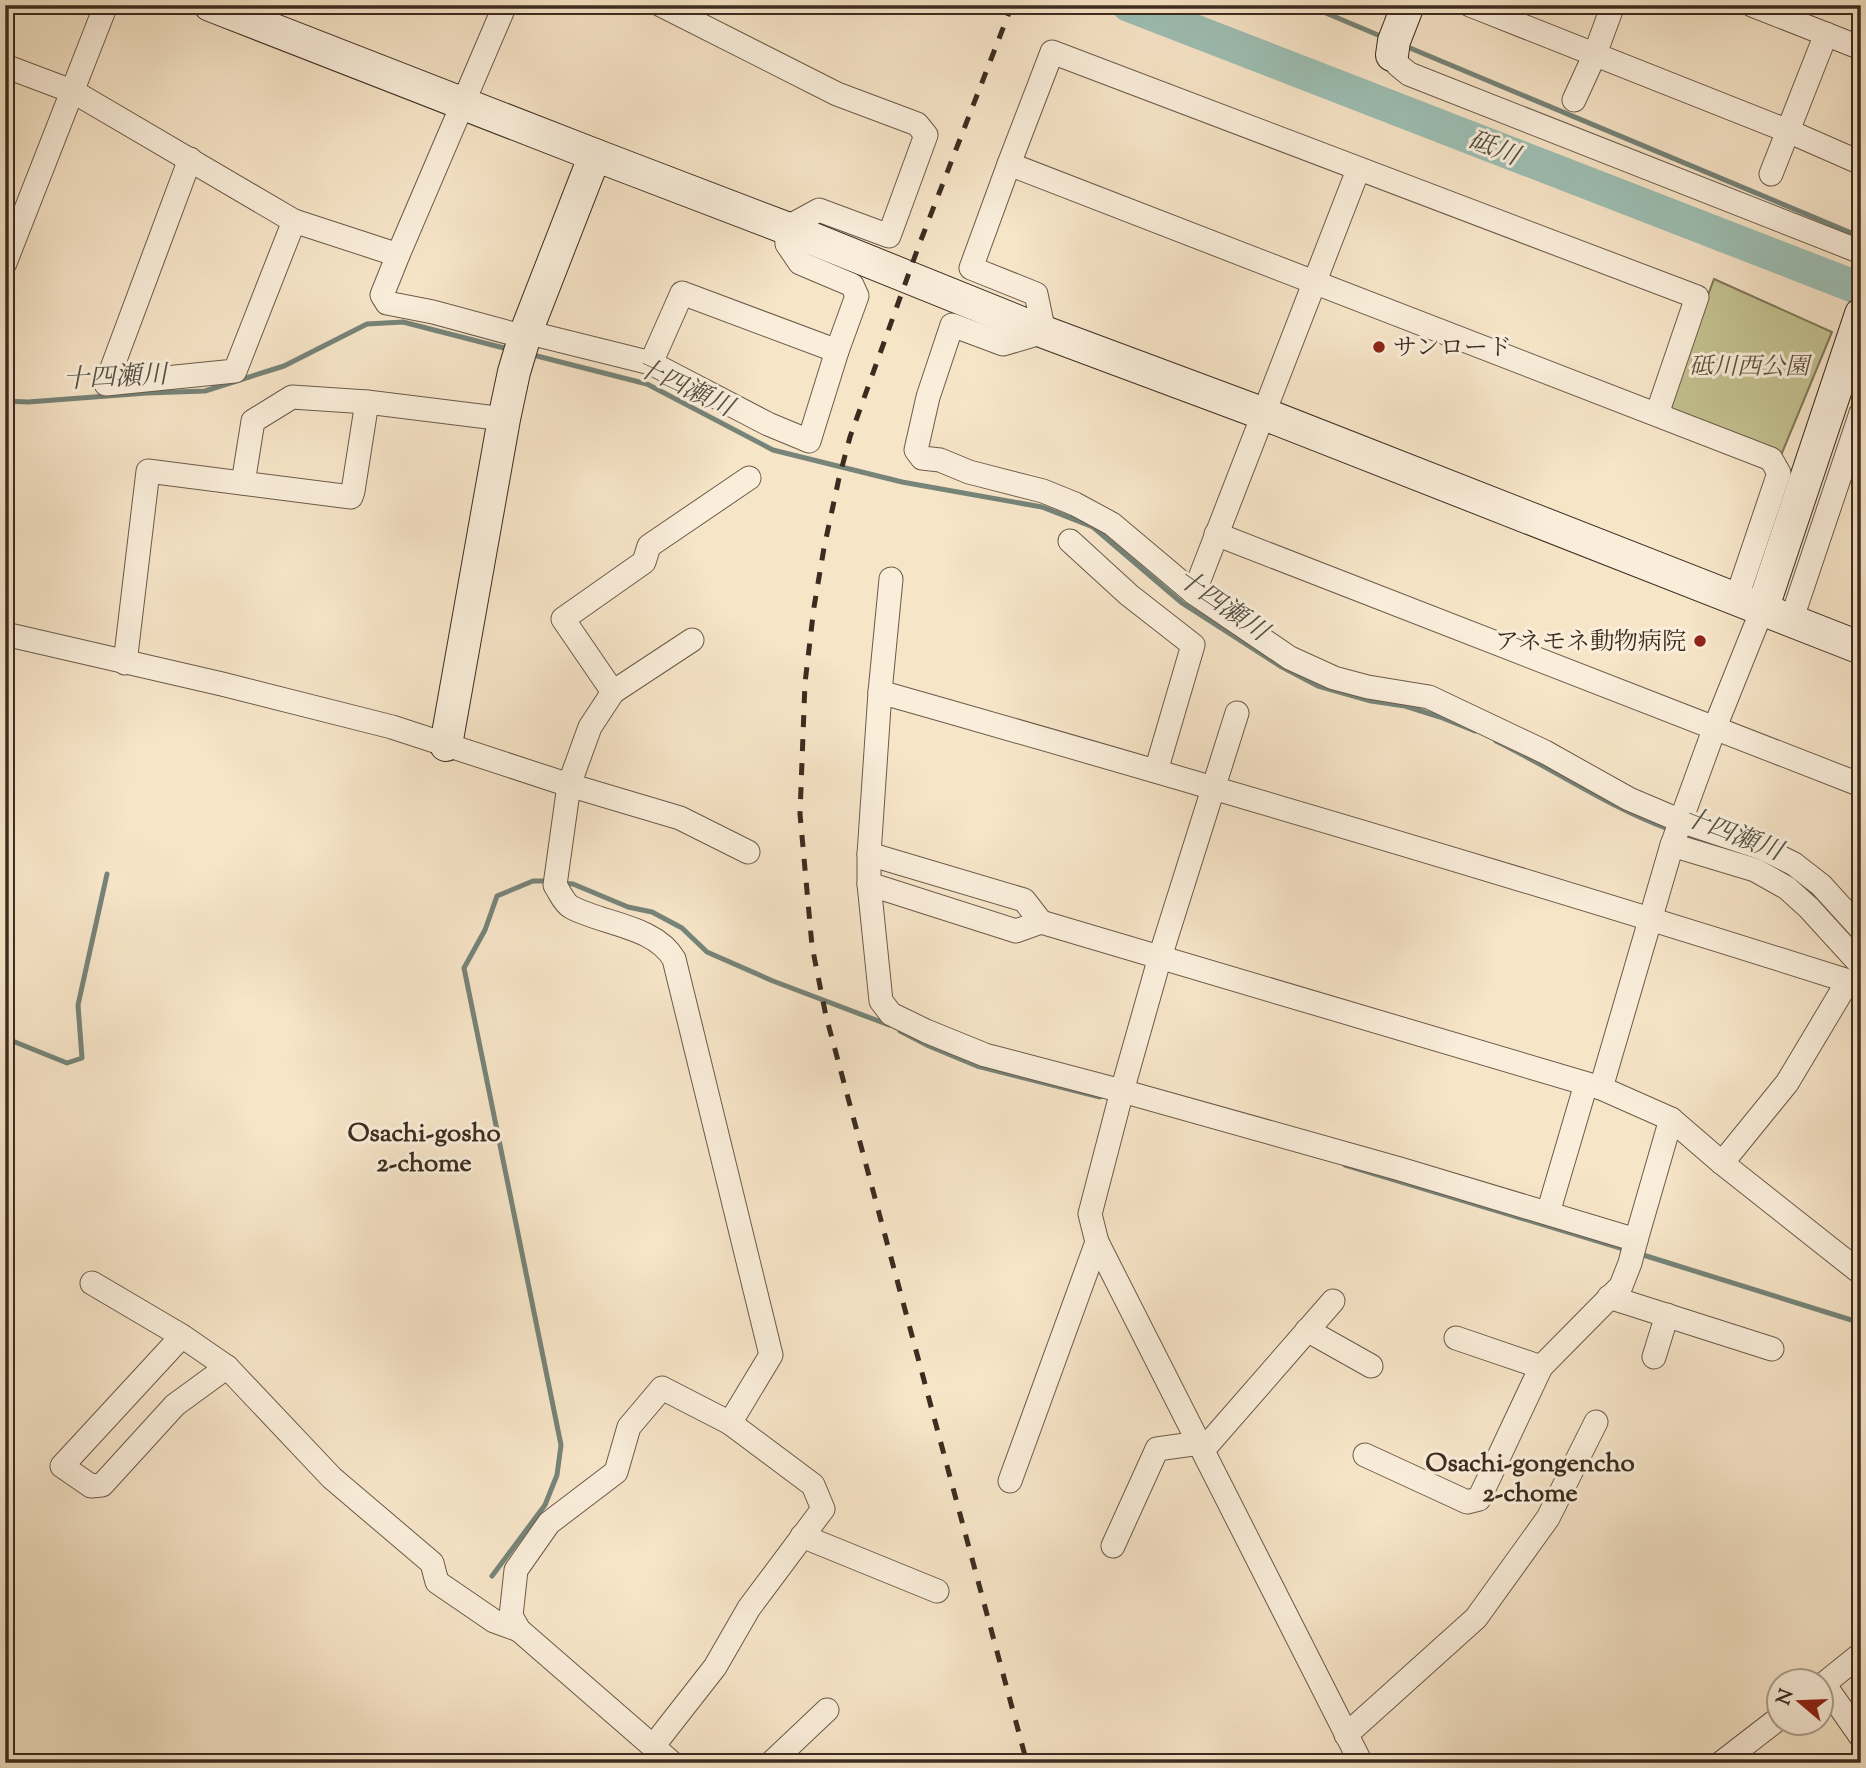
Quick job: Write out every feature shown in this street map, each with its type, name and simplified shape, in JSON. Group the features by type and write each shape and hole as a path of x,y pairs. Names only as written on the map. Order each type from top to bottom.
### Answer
{"street":[{"path":"5,263 106,5"},
{"path":"210,5 1861,648"},
{"path":"505,5 382,295 387,303 651,363 768,424 809,441 836,351 857,296 852,285 800,263 787,244 786,228"},
{"path":"661,5 837,94 918,124 926,135 889,236 819,210 786,228"},
{"path":"1408,5 1394,41 1392,55 1398,65 1409,74 1861,252"},
{"path":"1469,5 1788,131 1861,163"},
{"path":"1574,100 1614,5"},
{"path":"1752,5 1861,48"},
{"path":"1771,174 1826,34"},
{"path":"1044,332 1036,294 971,268 1052,52 1696,298 1657,414"},
{"path":"5,66 74,92 294,221 398,255"},
{"path":"446,744 514,372 525,335 596,155"},
{"path":"190,159 106,384 235,371 294,221"},
{"path":"1009,164 1771,459 1779,473 1749,605 1715,727 1672,845 1651,918 1548,1213"},
{"path":"1194,593 1358,170"},
{"path":"651,363 682,293 836,351"},
{"path":"1749,605 1858,322"},
{"path":"1044,332 1003,344 952,326 928,397 916,450 922,458 940,460 969,472 1043,491 1112,524 1194,593 1290,659 1334,678 1368,687 1429,697 1545,752 1629,799 1681,821 1762,848 1794,864 1821,885 1861,929"},
{"path":"243,483 253,421 292,397 367,402 504,419"},
{"path":"125,663 149,471 351,496 367,402"},
{"path":"1791,621 1861,413"},
{"path":"613,692 564,619 644,562 649,546 749,478"},
{"path":"1216,534 1861,785"},
{"path":"1070,541 1129,595 1194,645 1156,771"},
{"path":"891,579 869,854 869,884 881,1001 891,1014 985,1055 1387,1166 1636,1240"},
{"path":"5,634 222,684 379,724 680,818 748,852"},
{"path":"692,640 613,692 590,727 569,785 555,884 569,906 651,938 668,949 674,959 771,1355 730,1423"},
{"path":"880,692 1651,918 1848,981 1787,1083 1722,1164"},
{"path":"1237,713 1160,957 1090,1214 1097,1242 1361,1763"},
{"path":"1672,845 1755,870 1787,888 1861,965"},
{"path":"869,854 1024,900 1041,922 1594,1086 1671,1119 1722,1164 1861,1273"},
{"path":"869,884 1016,931 1041,922"},
{"path":"1365,1455 1467,1502 1479,1499 1541,1367 1621,1286 1671,1119"},
{"path":"1010,1481 1097,1242"},
{"path":"92,1283 182,1336 227,1367 332,1478 432,1563 437,1582 494,1621 519,1630"},
{"path":"1609,1297 1772,1349"},
{"path":"1113,1546 1157,1449 1201,1446 1333,1301"},
{"path":"1654,1357 1667,1315"},
{"path":"1307,1330 1371,1366"},
{"path":"182,1336 62,1466 91,1486 102,1485 175,1405 227,1367"},
{"path":"1456,1338 1541,1367"},
{"path":"653,1745 715,1667 749,1608 823,1509 813,1485 730,1423 662,1388 629,1426 616,1472 549,1523 516,1570 511,1616 519,1630 672,1763"},
{"path":"1346,1735 1476,1618 1548,1518 1596,1422"},
{"path":"802,1536 937,1591"},
{"path":"1834,1675 1861,1654"},
{"path":"1834,1701 1861,1737"},
{"path":"771,1763 827,1710"},
{"path":"1721,1763 1764,1730"}],"green space":[{"name":"砥川西公園","path":"1714,279 1832,332 1782,453 1666,407"}],"waterway":[{"name":"砥川","path":"1128,5 1861,289"},
{"path":"1307,5 1378,35"},
{"path":"1410,48 1861,237"},
{"name":"十四瀬川","path":"5,401 28,402 205,391 284,366 367,324 403,322 504,348"},
{"name":"十四瀬川","path":"537,356 647,384 773,450 902,482 1042,507 1093,527 1182,603 1280,666 1318,686 1371,701 1405,706 1475,731"},
{"name":"十四瀬川","path":"1496,741 1604,800 1671,830"},
{"name":"十四瀬川","path":"1681,833 1737,853"},
{"name":"十四瀬川","path":"1772,867 1798,882 1820,903"},
{"path":"5,1038 67,1063 82,1058 78,1005 107,874"},
{"path":"492,1576 545,1505 557,1475 561,1445 464,968 485,930 497,896 533,881 551,881"},
{"path":"560,883 573,884 628,907 652,912 682,928 707,952 773,981 889,1025"},
{"path":"900,1031 977,1066 1100,1097"},
{"path":"1345,1165 1627,1250"},
{"path":"1640,1254 1861,1323"}],"railway":[{"path":"1012,5 919,245 850,437 839,478 814,607 805,683 800,814 812,946 826,1016 1027,1763"}],"place":[{"name":"サンロード","path":"1379,347"},
{"name":"アネモネ動物病院","path":"1700,641"}],"district":[{"name":"Osachi-gosho 2-chome","path":"424,1147"},
{"name":"Osachi-gongencho 2-chome","path":"1530,1477"}]}
